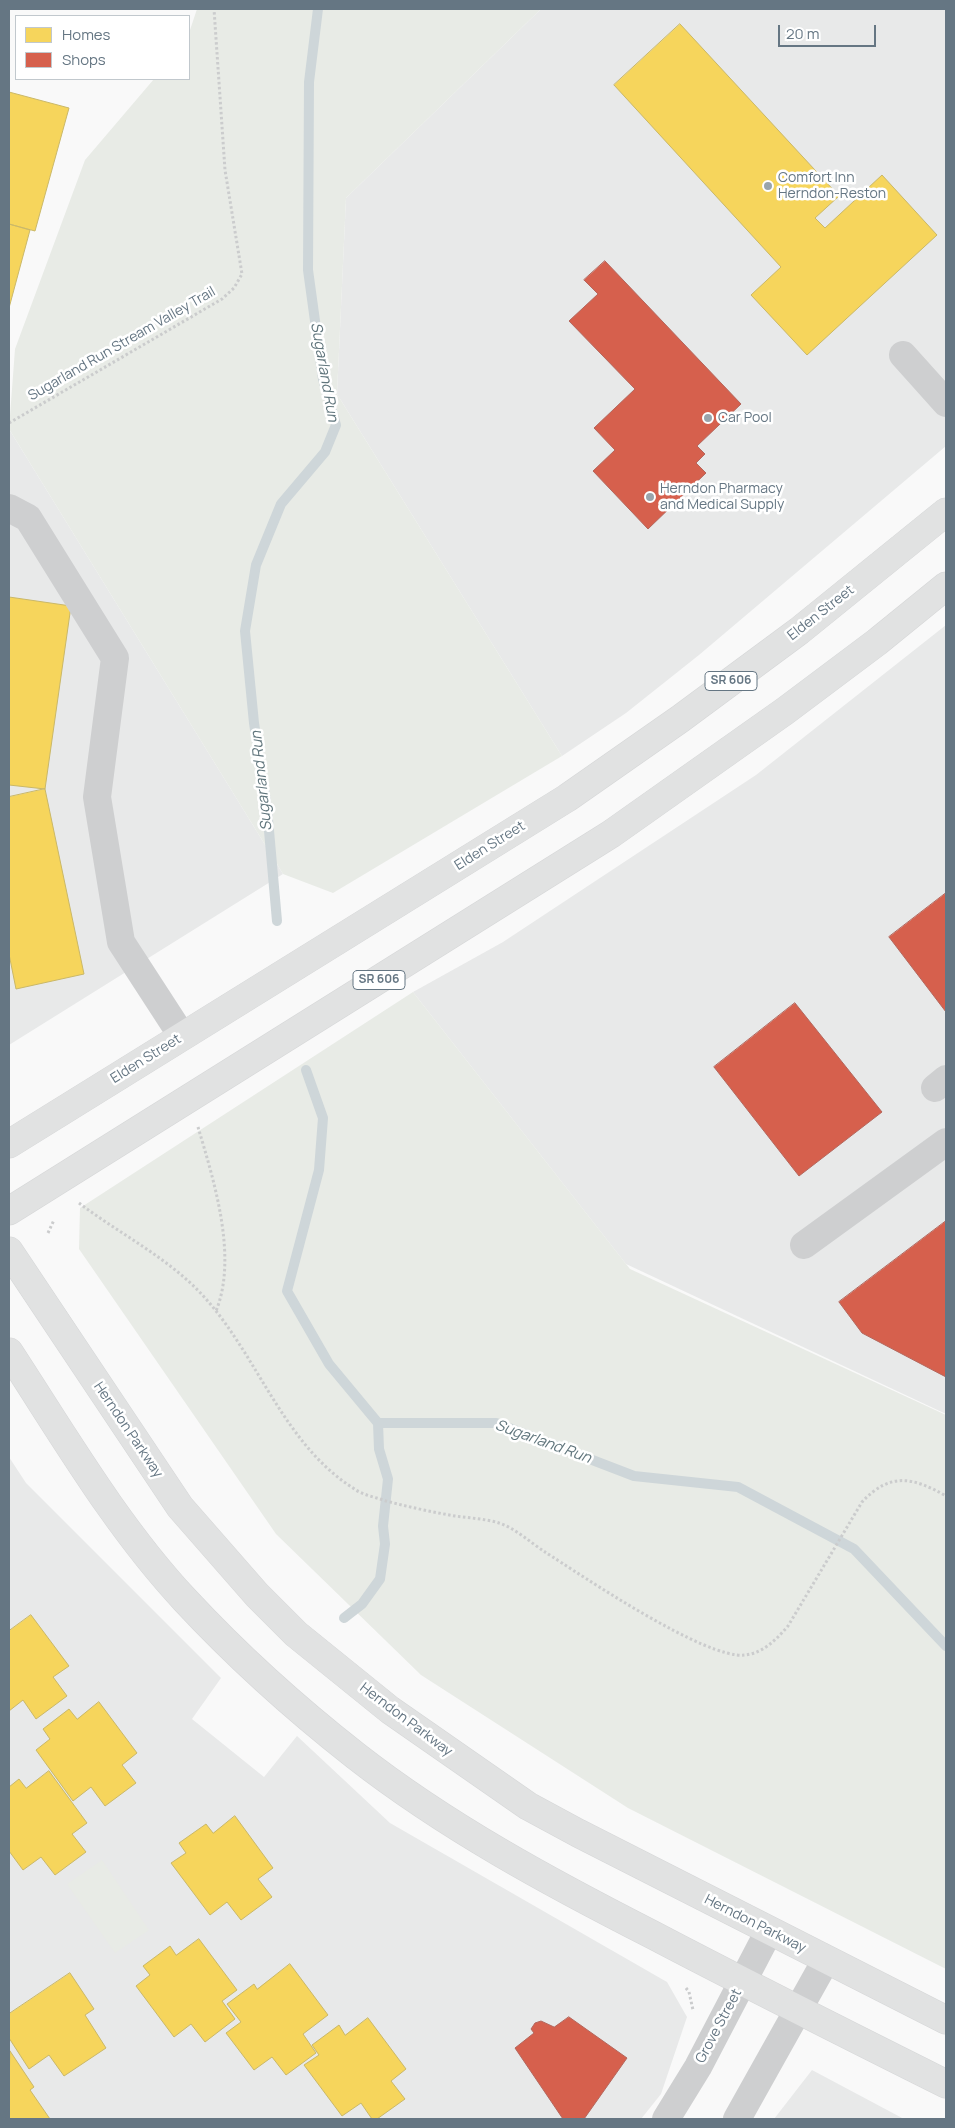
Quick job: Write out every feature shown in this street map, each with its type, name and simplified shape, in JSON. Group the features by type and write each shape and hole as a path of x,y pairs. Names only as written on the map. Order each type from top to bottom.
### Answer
{"main road":[{"name":"Elden Street","path":"9,1144 567,798 680,719 799,631 946,512"},
{"name":"SR 606","path":"9,1211 611,834 771,721 877,642 946,586"},
{"name":"Herndon Parkway","path":"9,1251 180,1507 244,1581 296,1634 390,1710 528,1806 946,2020"},
{"path":"9,1352 114,1510 183,1598 266,1680 356,1756 500,1853 546,1880 742,1982 946,2084"}],"street":[{"path":"903,355 946,403"},
{"path":"9,508 28,518 115,658 97,797 121,942 182,1036"},
{"path":"804,1245 946,1142"},
{"name":"Grove Street","path":"666,2119 698,2067 769,1931"},
{"path":"737,2119 826,1960"}],"path":[{"name":"Sugarland Run Stream Valley Trail","path":"9,423 222,299 234,288 242,274 225,170 214,9"},
{"path":"197,1122 208,1163 226,1248 223,1293 216,1312"},
{"path":"73,1198 109,1226 166,1262 206,1298 229,1328 280,1410 313,1456 353,1489 367,1495 420,1510 501,1524 657,1621 719,1652 743,1656 756,1653 776,1641 788,1626 862,1502 872,1491 896,1480 911,1480 946,1496"},
{"path":"48,1233 57,1213"}],"shaded area":[{"path":"197,9 541,9 346,198 337,394 562,756 333,893 283,874 9,429 15,349 85,160 153,80 190,80 190,30"},
{"path":"541,9 946,9 946,446 699,655 626,713 562,756 337,394 346,198"},
{"path":"9,429 283,874 9,1045"},
{"path":"946,625 946,1414 626,1264 413,992 503,942 756,775"},
{"path":"413,992 630,1269 946,1415 946,1969 628,1808 421,1675 276,1534 79,1249 80,1208"},
{"path":"9,1457 26,1483 221,1678 192,1719 264,1777 297,1736 390,1823 667,1982 687,2017 661,2094 641,2119 9,2119"},
{"path":"102,1860 149,1930 115,1953 67,1884"},
{"path":"812,2070 904,2119 774,2119"}],"building: Homes":[{"name":"Comfort Inn Herndon-Reston","path":"680,24 839,196 815,218 825,228 882,175 937,235 807,355 751,295 781,267 614,85"},
{"path":"9,92 69,108 35,231 9,224"},
{"path":"9,224 30,230 9,308"},
{"path":"9,597 71,606 45,789 9,785"},
{"path":"45,789 84,974 16,989 9,954 9,797"},
{"path":"31,1615 69,1666 53,1677 67,1696 36,1719 23,1700 9,1711 9,1631"},
{"path":"99,1702 137,1753 122,1765 136,1783 105,1806 91,1787 73,1801 36,1750 50,1739 43,1729 69,1709 77,1719"},
{"path":"49,1771 87,1823 72,1834 86,1852 55,1875 41,1857 23,1870 9,1851 9,1787 19,1779 26,1788"},
{"path":"235,1816 273,1868 258,1879 272,1897 241,1920 227,1902 210,1915 171,1863 186,1853 179,1843 206,1824 213,1833"},
{"path":"199,1939 237,1990 222,2001 235,2019 205,2042 191,2024 174,2037 136,1986 150,1975 143,1966 170,1946 176,1955"},
{"path":"290,1964 328,2015 303,2034 316,2053 286,2075 272,2057 254,2070 226,2033 241,2022 227,2004 254,1984 257,1989"},
{"path":"70,1973 94,2009 85,2015 106,2048 64,2076 49,2055 29,2069 9,2038 9,2014"},
{"path":"368,2018 406,2069 391,2081 405,2099 377,2119 372,2119 361,2103 342,2116 304,2065 319,2055 312,2045 339,2025 345,2035"},
{"path":"10,2051 34,2087 30,2090 50,2119 9,2119"}],"building: Shops":[{"path":"605,261 741,404 697,446 705,454 696,463 706,473 648,529 593,471 615,450 594,428 635,389 569,321 598,294 584,280"},
{"path":"946,893 946,1012 889,937"},
{"path":"795,1003 882,1112 799,1176 714,1067"},
{"path":"946,1221 946,1377 862,1333 839,1302"},
{"path":"569,2017 627,2058 584,2119 563,2119 515,2048 534,2033 531,2029 535,2023 541,2021 554,2027"}],"waterway":[{"name":"Sugarland Run","path":"277,921 267,808 254,723 245,631 256,565 281,504 325,452 336,425 323,379 308,270 309,82 318,9"},
{"name":"Sugarland Run","path":"306,1070 323,1118 319,1170 287,1291 329,1364 378,1423 496,1423 634,1476 738,1487 854,1549 946,1646"},
{"path":"344,1618 362,1604 380,1579 385,1544 383,1526 388,1479 379,1449 378,1423"}],"place":[{"name":"Comfort Inn Herndon-Reston","path":"768,186"},
{"name":"Car Pool","path":"708,418"},
{"name":"Herndon Pharmacy and Medical Supply","path":"650,497"}]}
